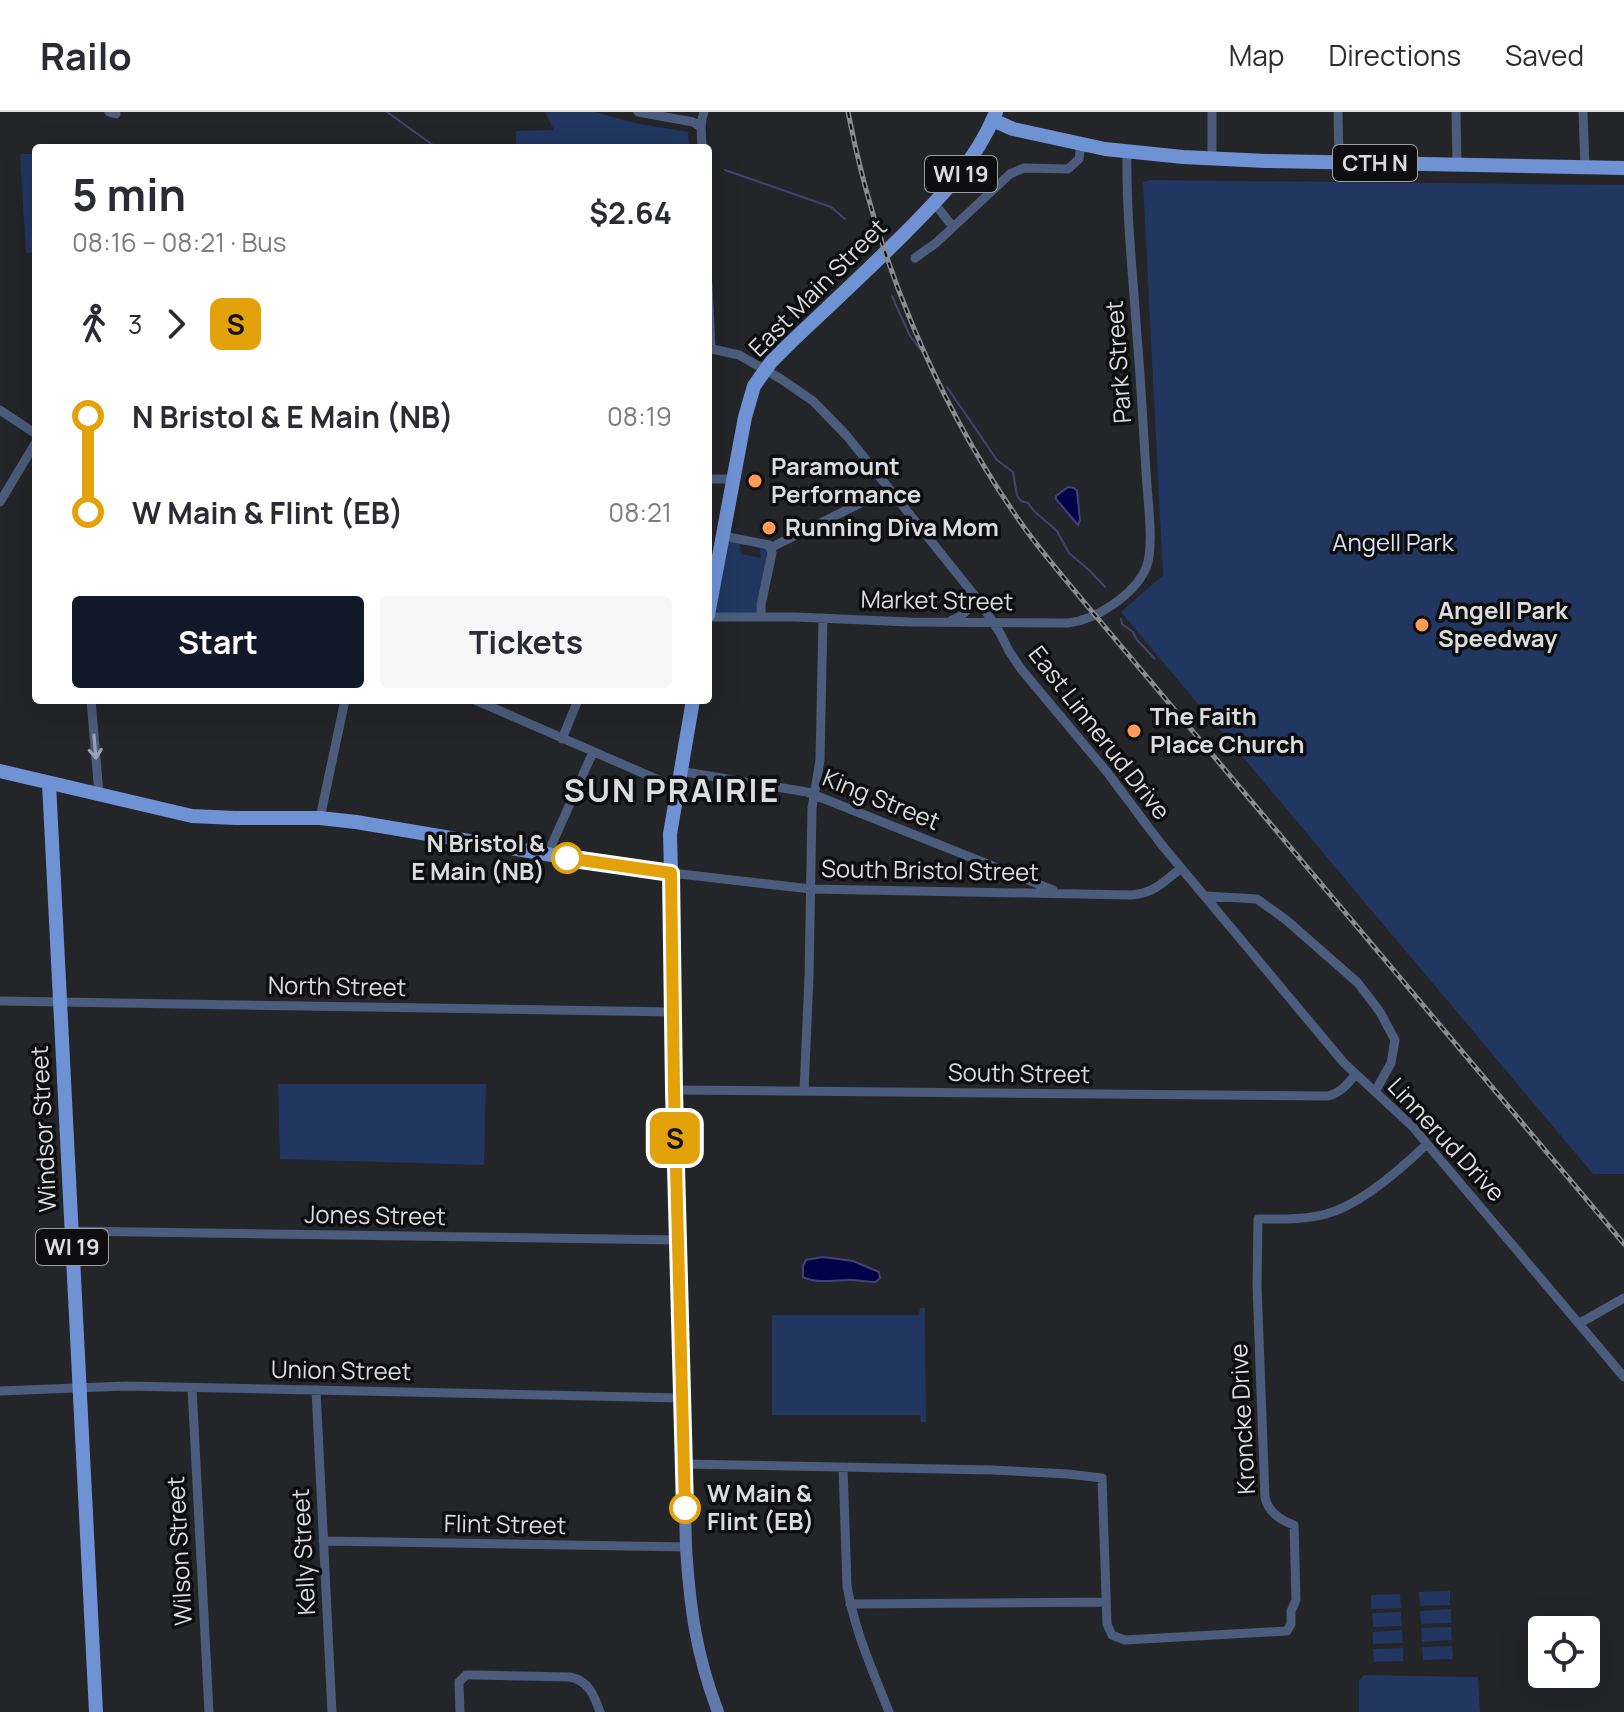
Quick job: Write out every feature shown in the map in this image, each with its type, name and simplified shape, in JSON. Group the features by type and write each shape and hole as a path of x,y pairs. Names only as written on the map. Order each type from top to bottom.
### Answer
{"main road":[{"name":"CTH N","path":"994,116 1013,129 1127,152 1212,158 1624,168"},
{"name":"East Main Street","path":"712,600 728,537 733,479 754,386 790,343 935,204 963,171 994,116"},
{"path":"692,704 670,834 674,1090 686,1547 692,1620 702,1665 718,1712"},
{"path":"0,771 192,816 320,818 671,873"},
{"name":"Windsor Street","path":"49,783 96,1712"},
{"path":"51,823 60,800 71,788"}],"street":[{"path":"638,112 693,122 699,126 702,144"},
{"path":"699,126 704,112"},
{"path":"1212,112 1212,158"},
{"path":"1338,112 1339,162"},
{"path":"1456,112 1457,165"},
{"path":"1583,112 1585,168"},
{"path":"915,258 936,243 1014,172 1024,168 1068,169 1079,159 1081,144"},
{"name":"Park Street","path":"1127,152 1150,539 1145,569"},
{"path":"935,204 953,227"},
{"name":"East Linnerud Drive","path":"712,349 739,355 781,379 813,401 847,436 969,590 1021,669 1206,896"},
{"path":"0,410 32,431"},
{"path":"0,502 32,449"},
{"path":"712,479 733,479"},
{"path":"728,537 768,546 889,489"},
{"path":"761,617 772,553 768,546"},
{"name":"Market Street","path":"712,616 1066,623 1087,619 1104,611 1133,586 1145,569"},
{"path":"946,622 965,614 970,602 969,590"},
{"path":"804,1091 813,794 820,746 823,618"},
{"path":"91,704 99,794"},
{"path":"320,818 344,704"},
{"path":"484,704 677,788"},
{"path":"562,739 576,704"},
{"path":"550,855 593,752"},
{"name":"King Street","path":"679,771 813,794 1060,893"},
{"name":"South Bristol Street","path":"671,873 811,889 1141,894 1158,887 1181,868"},
{"path":"1206,896 1257,899 1285,919 1358,983 1380,1012 1395,1040 1391,1063 1375,1092"},
{"name":"Linnerud Drive","path":"1206,896 1355,1075 1413,1127 1624,1377"},
{"name":"North Street","path":"0,1001 673,1012"},
{"name":"South Street","path":"674,1090 1328,1096 1342,1090 1355,1075"},
{"name":"Kroncke Drive","path":"684,1464 1048,1473 1102,1478 1107,1624 1112,1635 1125,1640 1281,1632 1289,1629 1291,1609 1296,1598 1294,1525 1271,1511 1265,1492 1257,1286 1258,1219 1305,1218 1340,1210 1364,1196 1427,1144"},
{"name":"Jones Street","path":"71,1231 678,1240"},
{"path":"1580,1323 1624,1298"},
{"name":"Union Street","path":"0,1391 79,1387 192,1388 682,1398"},
{"name":"Wilson Street","path":"192,1388 209,1712"},
{"name":"Kelly Street","path":"316,1390 332,1712"},
{"path":"843,1467 850,1604 861,1645 889,1712"},
{"name":"Flint Street","path":"323,1541 686,1547"},
{"path":"850,1604 1106,1602"},
{"path":"460,1712 459,1685 466,1675 501,1675 570,1677 584,1683 600,1712"}],"green space":[{"path":"545,112 595,112 688,132 689,144 516,144 516,131 554,130"},
{"path":"20,154 32,154 32,252 26,253"},
{"name":"Angell Park","path":"1143,182 1624,185 1624,1174 1593,1174 1121,612 1163,575"},
{"path":"723,536 739,539 741,554 761,558 759,543 769,545 761,617 712,617 712,595"},
{"path":"278,1084 486,1084 484,1165 280,1159"},
{"path":"920,1308 925,1308 926,1422 921,1422 920,1415 772,1415 772,1315 919,1315"},
{"path":"1450,1591 1450,1605 1420,1606 1419,1592"},
{"path":"1400,1594 1401,1608 1371,1609 1371,1595"},
{"path":"1451,1609 1451,1623 1421,1624 1420,1611"},
{"path":"1401,1612 1402,1626 1373,1627 1372,1613"},
{"path":"1451,1627 1452,1640 1422,1642 1421,1628"},
{"path":"1402,1630 1403,1643 1373,1644 1373,1632"},
{"path":"1452,1646 1453,1659 1423,1660 1422,1647"},
{"path":"1403,1648 1403,1661 1374,1662 1373,1649"},
{"path":"1364,1675 1478,1677 1480,1712 1359,1712 1359,1681"}],"shaded area":[{"path":"1068,487 1077,491 1078,525 1056,499"},
{"path":"823,1257 853,1261 879,1272 880,1278 876,1282 820,1281 803,1277 806,1260"}],"waterway":[{"path":"387,112 431,144"},
{"path":"725,170 831,207 845,219"},
{"path":"892,296 910,336 920,349"},
{"path":"947,387 997,460 1013,472 1017,496 1057,531 1069,553 1105,587"},
{"path":"1121,619 1122,624 1133,632 1155,659"}],"railway":[{"path":"848,112 875,220 913,326 962,428 1021,523 1624,1244"}],"bus line":[{"name":"S","path":"567,858 671,873 685,1508"}],"place":[{"name":"Paramount Performance","path":"755,481"},
{"name":"Running Diva Mom","path":"769,528"},
{"name":"Angell Park Speedway","path":"1422,625"},
{"name":"The Faith Place Church","path":"1134,731"},
{"name":"N Bristol & E Main (NB)","path":"567,858"},
{"name":"W Main & Flint (EB)","path":"685,1508"}],"district":[{"name":"SUN PRAIRIE","path":"672,791"}]}
